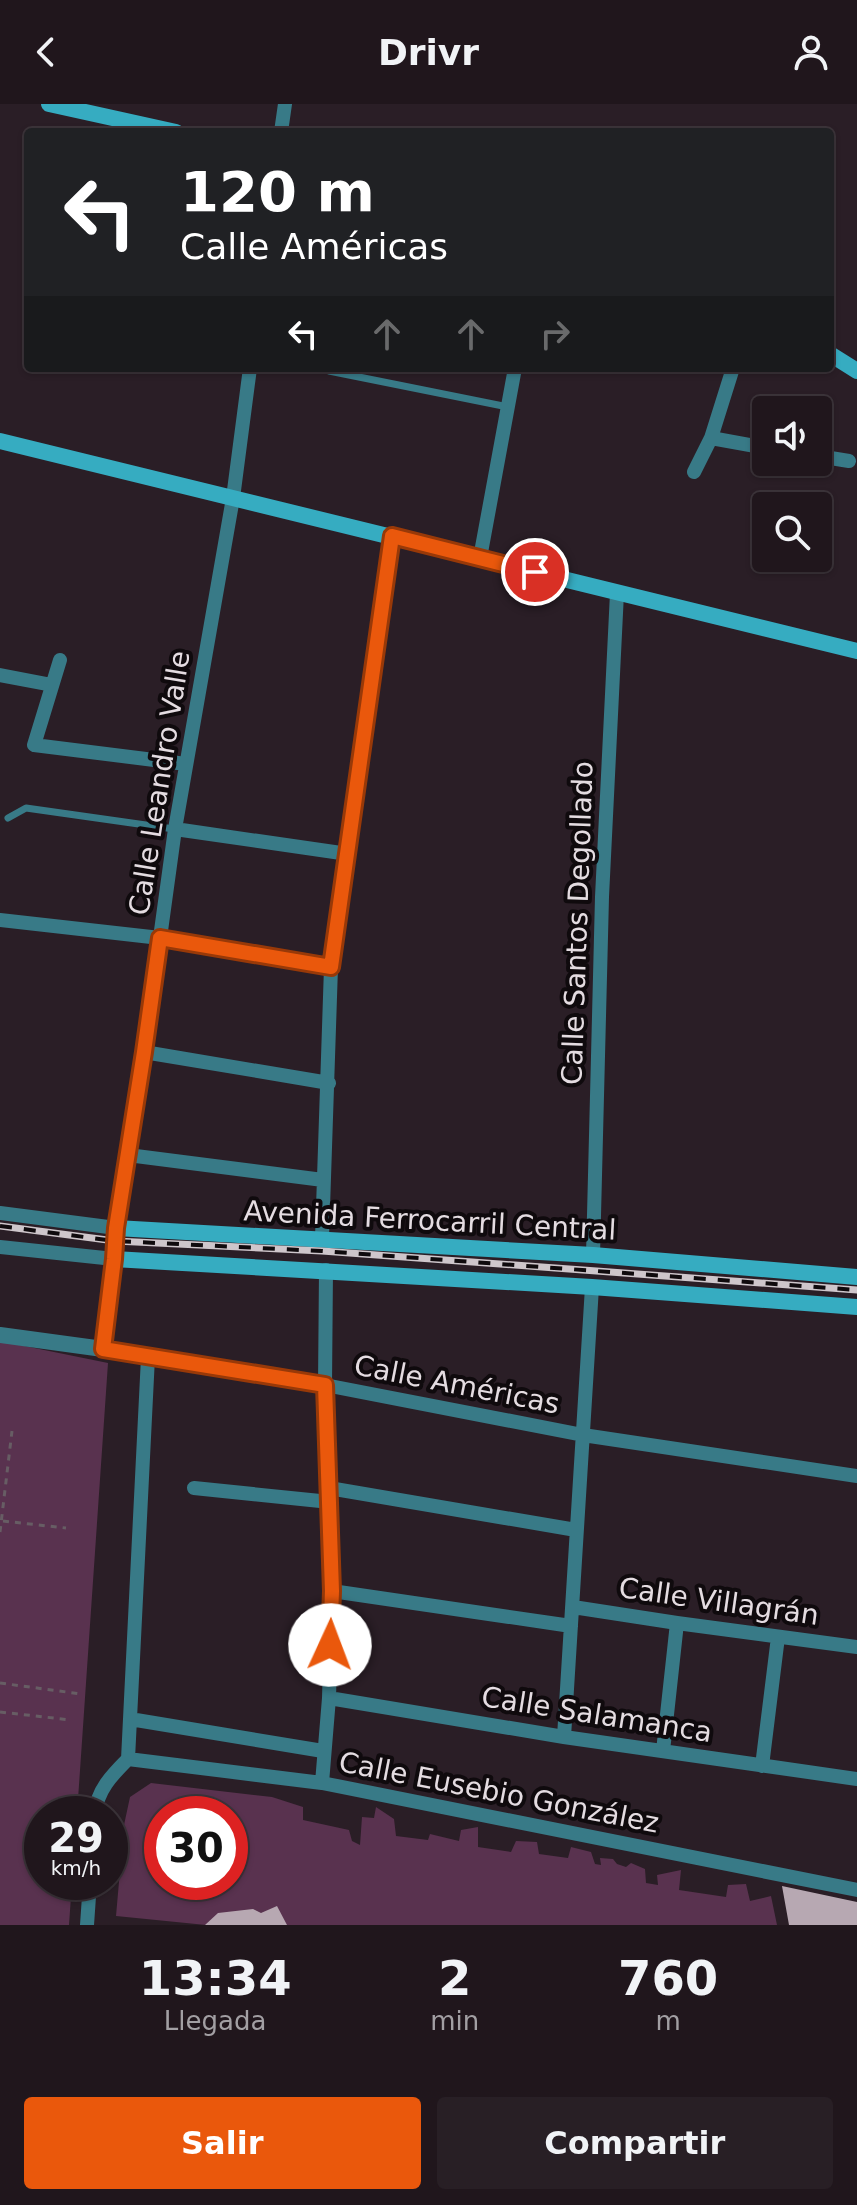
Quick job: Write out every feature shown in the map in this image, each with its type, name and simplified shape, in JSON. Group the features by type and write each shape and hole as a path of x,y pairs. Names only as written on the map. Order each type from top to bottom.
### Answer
{"main road":[{"path":"49,104 133,127"},
{"path":"834,357 857,371"},
{"path":"0,441 857,651"},
{"name":"Avenida Ferrocarril Central","path":"116,1228 593,1255 857,1277"},
{"name":"Avenida Ferrocarril Central","path":"114,1259 592,1287 857,1307"}],"street":[{"path":"282,128 285,104"},
{"name":"Calle Leandro Valle","path":"103,1349 116,1228 175,829 233,498 249,372"},
{"path":"480,558 514,372"},
{"path":"694,472 711,438 732,372"},
{"path":"711,438 752,445"},
{"path":"832,458 849,461"},
{"path":"322,1238 331,967 392,536"},
{"name":"Calle Santos Degollado","path":"593,1255 602,897 617,593"},
{"path":"60,660 34,745 186,764"},
{"path":"0,675 52,685"},
{"path":"175,829 348,854"},
{"path":"0,920 160,938 331,967"},
{"path":"144,1052 329,1083"},
{"path":"128,1155 323,1180"},
{"name":"Avenida Ferrocarril Central","path":"0,1213 116,1228"},
{"name":"Avenida Ferrocarril Central","path":"0,1247 114,1259"},
{"path":"322,1783 329,1698 332,1591 325,1385 326,1270"},
{"path":"564,1737 592,1287"},
{"name":"Calle Américas","path":"0,1335 325,1385 583,1435 857,1476"},
{"path":"100,1796 108,1778 128,1759 148,1357"},
{"path":"194,1488 330,1495 576,1530"},
{"path":"332,1591 571,1626"},
{"name":"Calle Villagrán","path":"573,1607 857,1647"},
{"path":"663,1751 677,1623"},
{"path":"762,1766 778,1637"},
{"name":"Calle Salamanca","path":"329,1698 564,1737 857,1779"},
{"path":"130,1719 323,1751"},
{"name":"Calle Eusebio González","path":"128,1759 322,1783 857,1890"},
{"path":"87,1925 89,1900"}],"lane":[{"path":"357,372 508,407"},
{"path":"8,818 26,808 175,829"}],"path":[{"path":"0,1532 12,1431"},
{"path":"1,1521 66,1528"},
{"path":"0,1683 81,1694"},
{"path":"0,1712 71,1720"}],"shaded area":[{"path":"0,1341 108,1363 78,1796 24,1796 24,1900 71,1900 69,1925 0,1925"},
{"path":"151,1783 272,1797 303,1807 303,1820 349,1830 352,1841 360,1845 362,1817 374,1818 376,1807 394,1819 396,1836 428,1840 430,1834 459,1841 461,1830 478,1827 478,1847 511,1852 516,1841 537,1842 539,1854 568,1858 571,1847 591,1852 595,1864 601,1865 600,1858 613,1859 626,1867 631,1863 645,1869 646,1883 658,1885 657,1875 681,1870 679,1890 726,1897 728,1885 746,1884 750,1901 771,1896 777,1925 206,1925 116,1916 117,1900 128,1900 130,1797"}],"building":[{"path":"782,1886 857,1902 857,1925 789,1925"},
{"path":"277,1906 287,1925 205,1925 218,1913 253,1909 261,1913"}],"railway":[{"path":"0,1226 115,1241 322,1251 857,1290"}],"route":[{"path":"330,1645 332,1591 325,1385 103,1349 116,1228 160,938 331,967 392,536 535,572"}]}
